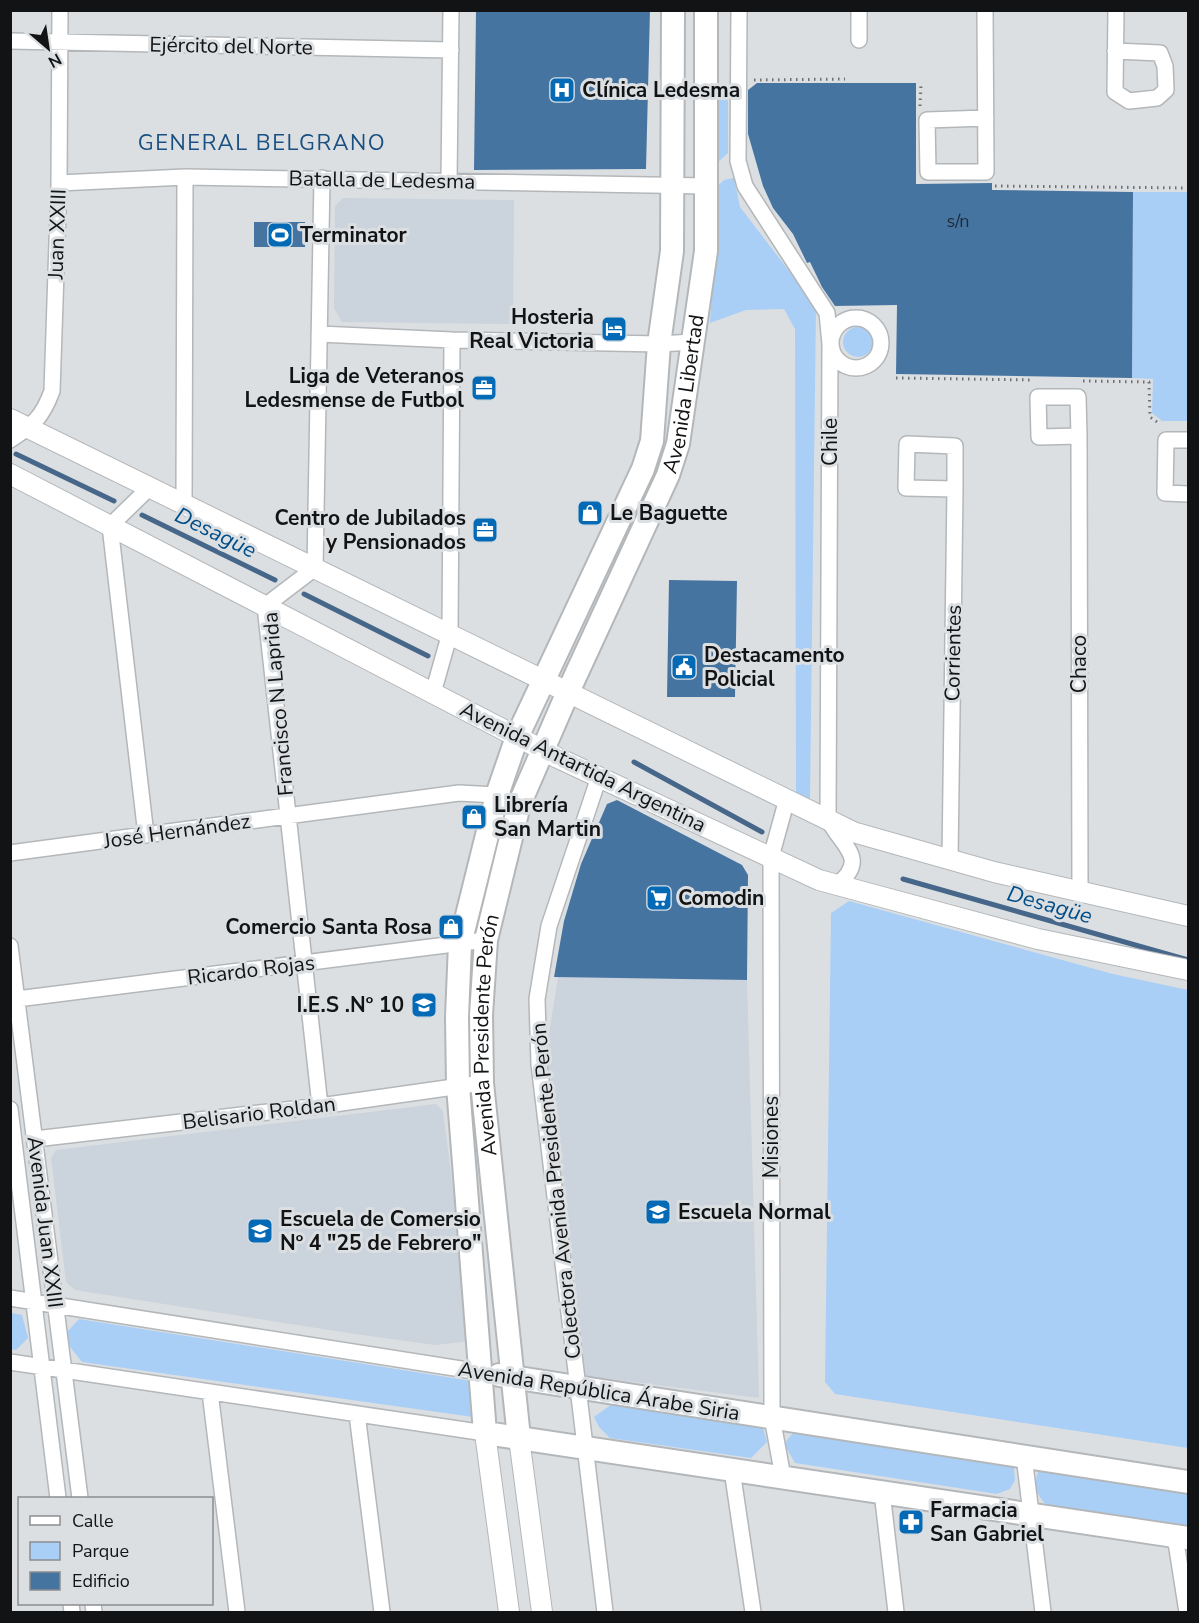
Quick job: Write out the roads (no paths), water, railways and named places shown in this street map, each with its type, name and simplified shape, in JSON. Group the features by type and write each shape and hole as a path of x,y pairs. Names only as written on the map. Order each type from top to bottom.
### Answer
{"main road":[{"name":"Avenida Libertad","path":"517,737 643,469 652,441 659,344 672,251 673,10"},
{"name":"Avenida Libertad","path":"543,750 668,475 678,444 706,251 706,10"},
{"name":"Avenida Presidente Perón","path":"485,1433 458,1086 457,1017 460,944 497,795 517,737"},
{"name":"Avenida Presidente Perón","path":"519,1438 482,1083 481,1015 486,940 519,805 543,750"},
{"name":"Avenida República Árabe Siria","path":"480,1372 1188,1482"},
{"path":"485,1433 1182,1537"}],"street":[{"name":"Juan XXIII","path":"10,440 29,428 44,412 52,391 59,183 60,10"},
{"path":"449,181 451,10"},
{"name":"Chile","path":"739,10 738,161 745,186 826,313 830,344 828,819"},
{"path":"859,10 859,40"},
{"path":"985,10 986,118 986,172 928,172 927,120 986,118"},
{"path":"1115,51 1160,53 1165,66 1166,90 1157,98 1129,101 1115,92 1115,51 1116,10"},
{"name":"Ejército del Norte","path":"10,41 451,50"},
{"path":"183,503 185,177"},
{"name":"Batalla de Ledesma","path":"59,183 185,177 706,186"},
{"path":"315,567 322,178"},
{"path":"319,334 452,340 659,344 693,342"},
{"path":"433,693 450,633 452,340"},
{"path":"10,419 854,832 950,860 1188,916"},
{"name":"Chaco","path":"1079,436 1080,891"},
{"path":"1188,440 1166,440 1165,494 1188,494"},
{"name":"Corrientes","path":"950,860 956,446 907,444 906,488 955,489"},
{"name":"Avenida Antartida Argentina","path":"10,474 517,737 819,880 1038,939 1188,970"},
{"path":"146,836 110,526 150,487"},
{"name":"Francisco N Laprida","path":"315,567 265,606 320,1106"},
{"name":"Colectora Avenida Presidente Perón","path":"599,777 549,926 537,999 538,1064 605,1612"},
{"name":"José Hernández","path":"10,853 459,793 497,795 519,805"},
{"name":"Misiones","path":"783,1477 772,1417 771,858 787,799"},
{"path":"828,819 851,855 853,869 837,885"},
{"name":"Ricardo Rojas","path":"17,999 486,940"},
{"name":"Avenida Juan XXIII","path":"10,946 80,1497"},
{"name":"Belisario Roldan","path":"35,1139 320,1106 482,1083"},
{"name":"Avenida Juan XXIII","path":"10,1109 58,1497"},
{"name":"Avenida República Árabe Siria","path":"10,1298 480,1372"},
{"path":"10,1362 485,1433"},
{"path":"210,1392 237,1612"},
{"path":"357,1414 382,1612"},
{"name":"Avenida Presidente Perón","path":"485,1433 509,1612"},
{"name":"Avenida Presidente Perón","path":"519,1438 542,1612"},
{"path":"1024,1456 1043,1612"},
{"path":"732,1470 753,1612"},
{"path":"882,1492 897,1612"},
{"path":"1182,1537 1186,1612"}],"waterway":[{"name":"Desagüe","path":"16,454 114,501"},
{"name":"Desagüe","path":"142,515 275,580"},
{"name":"Desagüe","path":"304,594 428,656"},
{"name":"Desagüe","path":"634,762 762,832"},
{"name":"Desagüe","path":"903,879 1188,960"}],"place":[{"name":"Clínica Ledesma","path":"562,90"},
{"name":"Terminator","path":"280,235"},
{"name":"Hosteria Real Victoria","path":"614,329"},
{"name":"Liga de Veteranos Ledesmense de Futbol","path":"484,388"},
{"name":"Le Baguette","path":"590,513"},
{"name":"Centro de Jubilados y Pensionados","path":"485,530"},
{"name":"Destacamento Policial","path":"684,667"},
{"name":"Librería San Martin","path":"474,817"},
{"name":"Comodin","path":"659,898"},
{"name":"Comercio Santa Rosa","path":"451,927"},
{"name":"I.E.S .Nº 10","path":"424,1005"},
{"name":"Escuela Normal","path":"658,1212"},
{"name":"Escuela de Comersio Nº 4 \"25 de Febrero\"","path":"260,1231"},
{"name":"Farmacia San Gabriel","path":"911,1522"}],"district":[{"name":"GENERAL BELGRANO","path":"262,142"}]}
